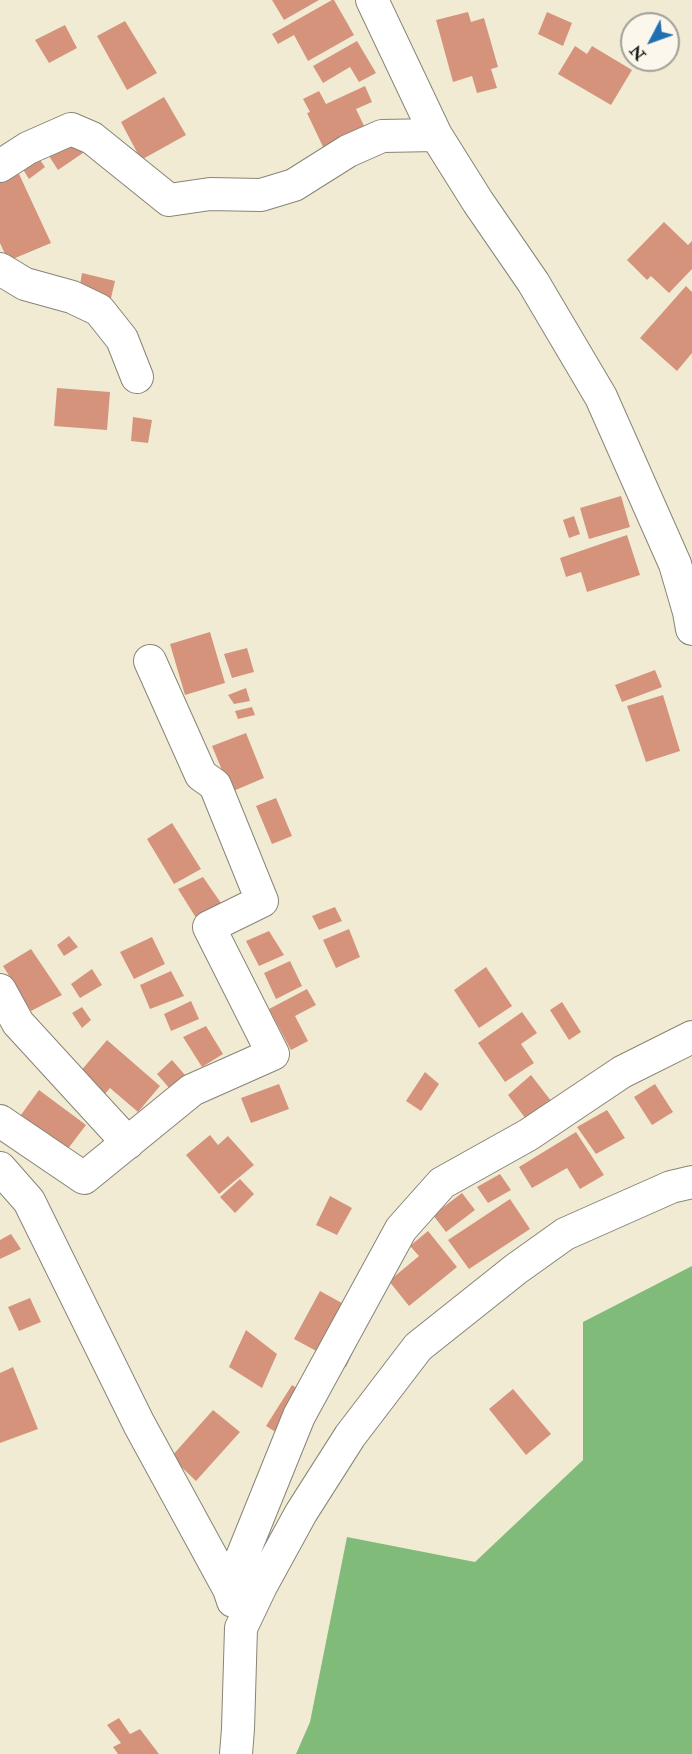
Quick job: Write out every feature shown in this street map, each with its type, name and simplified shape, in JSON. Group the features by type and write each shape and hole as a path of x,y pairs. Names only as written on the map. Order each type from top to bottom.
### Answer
{"street":[{"path":"372,0 436,135 532,282 601,397 675,564 692,629"},
{"path":"0,166 28,148 71,129 92,138 169,200 210,194 261,195 294,185 348,151 382,136 436,135"},
{"path":"0,269 25,284 72,297 99,310 122,339 137,377"},
{"path":"0,1121 84,1178 192,1090 273,1054 209,927 262,901 215,785 201,775 150,661"},
{"path":"0,990 18,1023 128,1143"},
{"path":"229,1589 299,1416 401,1229 442,1183 528,1135 622,1072 692,1037"},
{"path":"0,1168 29,1201 139,1424 229,1589 241,1628 236,1754"},
{"path":"241,1628 301,1513 350,1436 418,1347 516,1269 565,1234 671,1187 692,1182"}],"green space":[{"path":"692,1266 692,1754 296,1754 310,1722 347,1537 475,1562 583,1460 583,1322"}],"building":[{"path":"272,0 319,0 284,20"},
{"path":"332,0 354,35 308,61 294,35 278,44 272,34"},
{"path":"468,12 471,22 484,18 498,67 491,69 497,88 477,93 472,76 453,82 436,20"},
{"path":"547,12 572,23 563,46 538,34"},
{"path":"125,21 157,73 127,90 97,36"},
{"path":"65,25 77,48 49,63 35,40"},
{"path":"357,41 376,73 359,82 350,67 323,83 313,66"},
{"path":"575,46 587,54 592,46 620,63 620,72 631,72 611,105 558,74"},
{"path":"365,86 372,102 356,109 367,132 325,151 303,99 319,91 326,104"},
{"path":"164,97 186,135 141,160 121,122"},
{"path":"72,136 83,153 58,170 47,153"},
{"path":"36,154 45,167 29,179 19,163"},
{"path":"19,174 51,243 8,261 0,243 0,182"},
{"path":"664,222 688,245 692,241 692,269 669,293 651,276 647,280 627,260"},
{"path":"82,273 115,281 111,298 79,291"},
{"path":"686,286 692,292 692,353 677,371 640,338"},
{"path":"57,388 110,392 107,430 54,426"},
{"path":"133,417 152,420 148,443 131,441"},
{"path":"621,496 630,527 589,539 580,508"},
{"path":"574,516 580,534 569,538 563,520"},
{"path":"627,535 640,575 587,592 581,572 566,577 560,558"},
{"path":"210,632 225,683 185,695 170,644"},
{"path":"247,648 254,672 232,678 224,654"},
{"path":"655,670 662,687 622,702 615,685"},
{"path":"246,688 250,701 234,704 228,695"},
{"path":"663,695 680,751 646,762 627,706"},
{"path":"252,707 255,715 238,719 235,711"},
{"path":"246,733 264,778 231,792 212,746"},
{"path":"276,798 292,836 272,844 256,806"},
{"path":"172,823 201,869 174,884 147,839"},
{"path":"203,877 223,906 198,921 178,889"},
{"path":"335,907 342,921 319,930 312,916"},
{"path":"349,929 360,957 336,968 323,940"},
{"path":"269,931 284,955 259,966 246,941"},
{"path":"69,936 78,947 64,956 57,945"},
{"path":"152,937 165,964 134,979 120,952"},
{"path":"31,949 62,995 31,1011 3,966"},
{"path":"290,961 302,986 276,999 264,973"},
{"path":"486,967 512,1006 479,1028 454,990"},
{"path":"92,969 102,985 80,998 71,984"},
{"path":"171,971 184,996 150,1009 140,985"},
{"path":"307,989 316,1005 295,1016 308,1041 291,1050 269,1009"},
{"path":"191,1001 199,1019 171,1031 164,1014"},
{"path":"562,1002 581,1032 569,1040 550,1010"},
{"path":"82,1007 91,1020 82,1028 72,1013"},
{"path":"522,1012 537,1033 521,1044 534,1063 505,1082 478,1043"},
{"path":"206,1026 223,1054 202,1067 183,1037"},
{"path":"107,1040 160,1086 138,1112 110,1088 99,1101 74,1079"},
{"path":"172,1060 185,1075 170,1089 157,1074"},
{"path":"425,1072 439,1084 421,1111 406,1101"},
{"path":"531,1075 562,1115 537,1134 508,1095"},
{"path":"279,1084 289,1109 251,1123 241,1098"},
{"path":"655,1084 673,1112 652,1125 634,1097"},
{"path":"39,1090 86,1125 64,1154 18,1119"},
{"path":"607,1110 625,1138 596,1154 577,1127"},
{"path":"576,1132 604,1175 580,1189 567,1168 532,1188 519,1167"},
{"path":"210,1135 218,1145 228,1136 254,1165 219,1194 186,1155"},
{"path":"500,1174 511,1190 488,1203 477,1187"},
{"path":"240,1179 254,1194 235,1213 220,1197"},
{"path":"462,1193 475,1210 446,1232 433,1215"},
{"path":"330,1196 352,1208 337,1235 316,1225"},
{"path":"510,1199 530,1229 469,1269 448,1240"},
{"path":"428,1231 457,1267 409,1306 389,1281 419,1256 410,1246"},
{"path":"11,1234 21,1249 0,1259 0,1240"},
{"path":"320,1291 369,1318 346,1367 294,1339"},
{"path":"30,1298 41,1322 19,1331 8,1307"},
{"path":"246,1330 277,1354 262,1388 229,1367"},
{"path":"13,1367 38,1429 0,1443 0,1373"},
{"path":"292,1385 322,1405 297,1445 266,1426"},
{"path":"513,1389 551,1434 526,1455 489,1409"},
{"path":"213,1410 240,1432 196,1481 171,1457"},
{"path":"119,1718 130,1734 140,1729 159,1754 118,1754 113,1747 121,1743 107,1725"}]}
